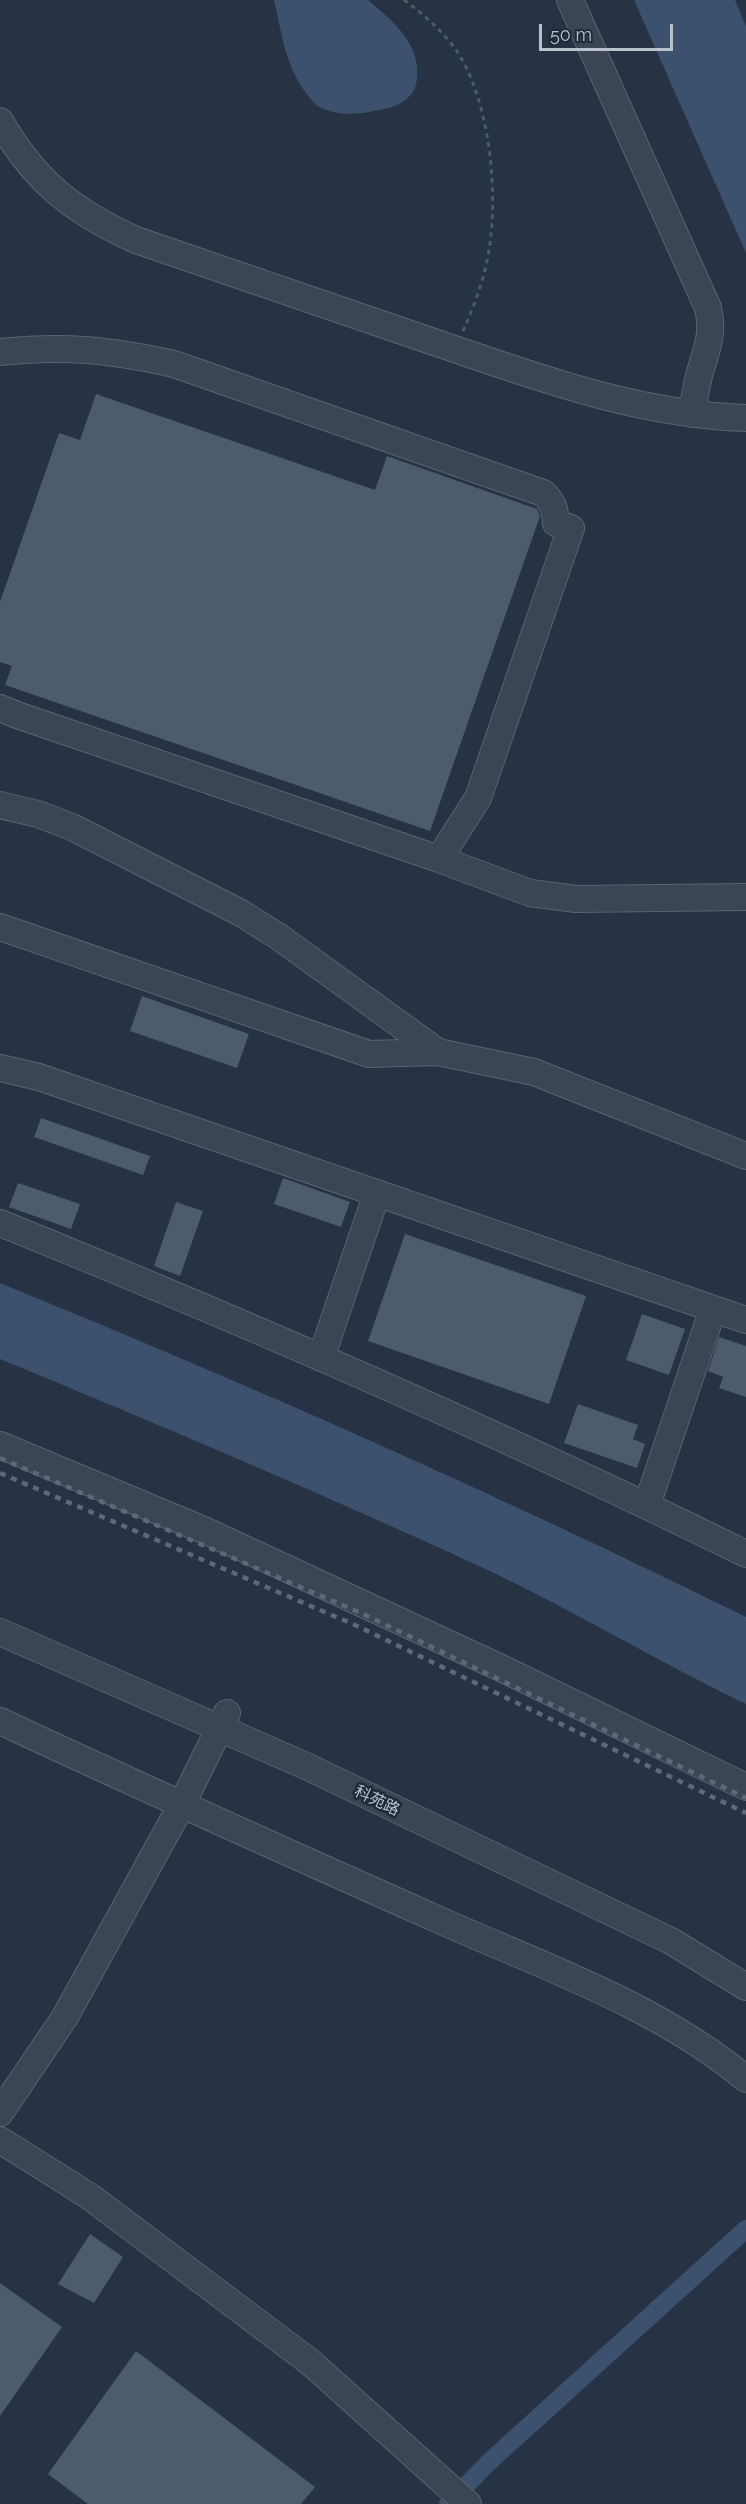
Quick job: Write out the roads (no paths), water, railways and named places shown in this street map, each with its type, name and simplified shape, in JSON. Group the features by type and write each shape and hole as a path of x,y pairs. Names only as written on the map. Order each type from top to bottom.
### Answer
{"street":[{"path":"570,0 708,308 712,324 711,340 700,372 692,414"},
{"path":"0,122 23,156 45,182 69,204 100,224 136,240 607,399 692,414 746,418"},
{"path":"0,352 81,348 129,354 174,364 543,493 551,501 555,510 556,523 571,528 478,798 439,859"},
{"path":"0,708 17,716 439,859 530,893 553,897 746,897"},
{"path":"0,805 38,814 72,827 241,913 279,937 438,1052"},
{"path":"0,927 369,1054 438,1052 534,1072 746,1156"},
{"path":"369,1054 384,1014"},
{"path":"0,1068 39,1077 746,1320"},
{"path":"321,1358 377,1193"},
{"path":"0,1223 321,1358 647,1506 746,1554"},
{"path":"647,1506 713,1309"},
{"path":"0,1445 206,1531 501,1668 746,1787"},
{"name":"科苑路","path":"0,1613 224,1720 306,1766 671,1941 746,1987"},
{"name":"科苑路","path":"0,1632 224,1720 313,1751 669,1921 746,1967"},
{"path":"0,2113 65,2017 181,1806 224,1720"},
{"path":"0,1721 181,1806 628,2004 723,2060 746,2079"},
{"path":"0,2139 89,2196 310,2362 468,2504"}],"water":[{"path":"274,0 368,0 387,16 409,43 417,65 417,82 414,91 398,105 367,112 337,113 316,105 300,83 289,61"},
{"path":"634,0 735,0 746,26 746,253"},
{"path":"0,1283 376,1443 562,1528 746,1617 746,1704 492,1572 247,1463 0,1359"}],"waterway":[{"path":"448,2504 489,2462 746,2229"}],"railway":[{"path":"0,1458 361,1613 746,1798"},
{"path":"0,1473 355,1625 746,1813"}]}
